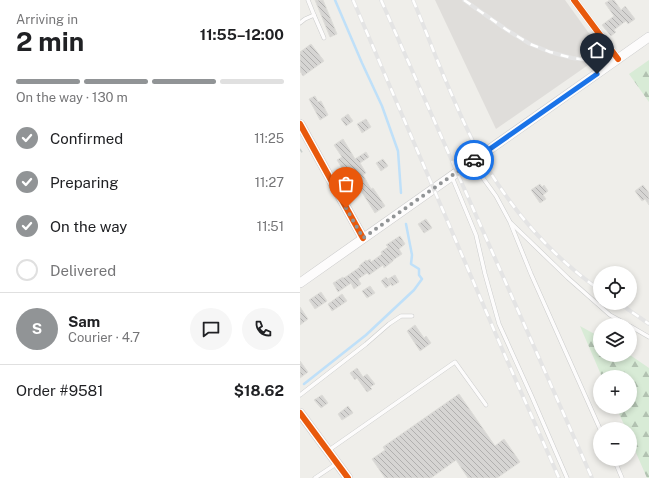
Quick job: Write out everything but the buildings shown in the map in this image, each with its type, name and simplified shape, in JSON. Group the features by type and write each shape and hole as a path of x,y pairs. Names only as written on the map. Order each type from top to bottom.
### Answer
{"main road":[{"path":"300,283 649,37"},
{"path":"301,127 363,238"},
{"path":"300,413 348,478"}],"street":[{"path":"576,1 618,59"}],"lane":[{"path":"308,0 324,38"},
{"path":"300,23 314,15"},
{"path":"471,162 496,196 510,222 597,422"},
{"path":"452,176 476,235 499,324 567,478"},
{"path":"510,222 568,278 615,318"},
{"path":"300,395 366,344 389,324 401,316 412,316"},
{"path":"637,330 649,337"},
{"path":"328,451 455,362 486,405"},
{"path":"315,478 337,463"},
{"path":"617,466 622,478"}],"path":[{"path":"300,149 303,154"}],"shaded area":[{"path":"435,0 565,0 604,54 496,129"}],"green space":[{"path":"649,60 649,102 629,74"},
{"path":"580,326 593,333 593,356"},
{"path":"637,360 649,368 649,478 647,478 637,455 637,422 623,422 619,414 637,414 637,370 599,370 596,362 637,362"}],"waterway":[{"path":"335,0 382,106 398,151 401,193"},
{"path":"304,384 366,335 414,290 422,279 419,275 419,269 411,264 412,255 406,224"}],"railway":[{"path":"353,0 559,478"},
{"path":"381,0 592,478"},
{"path":"413,0 464,124 498,185 523,219 552,250 593,285"},
{"path":"464,0 530,44 550,52 572,58 594,61"},
{"path":"629,310 649,324"}],"cycle path":[{"path":"574,0 618,59"},
{"path":"300,124 363,238"},
{"path":"300,413 348,478"}],"way so far":[{"path":"346,208 363,238 474,160"}],"route":[{"path":"474,160 597,74"}]}
